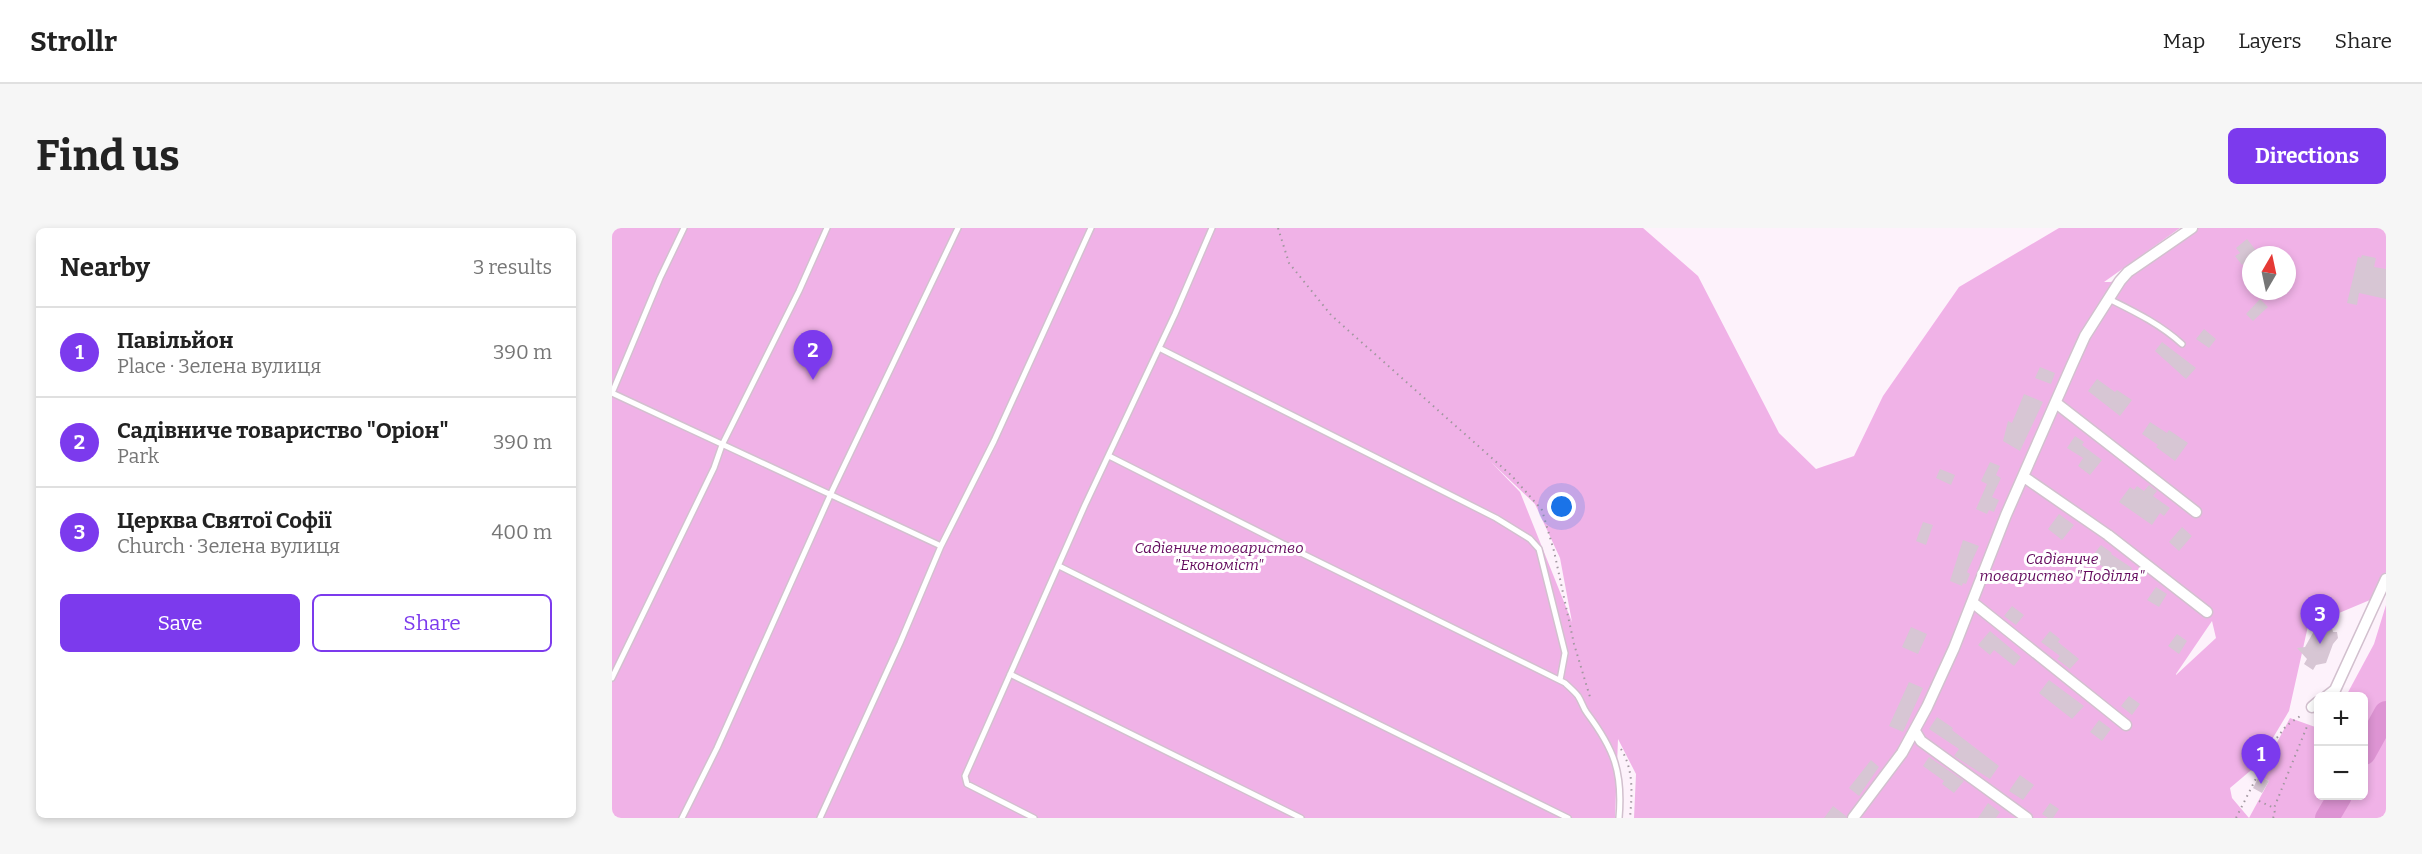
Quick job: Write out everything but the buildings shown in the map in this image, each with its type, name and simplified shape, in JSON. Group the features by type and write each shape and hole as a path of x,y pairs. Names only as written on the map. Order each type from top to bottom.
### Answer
{"street":[{"path":"1853,818 1902,753 1915,731 1954,648 2006,516 2085,336 2128,272 2192,228"},
{"path":"2056,403 2196,512"},
{"path":"2024,477 2108,535 2207,612"},
{"path":"2332,692 2343,674 2386,579"},
{"path":"1972,602 2126,725"},
{"path":"1915,731 1921,741 2027,818"}],"lane":[{"path":"684,228 660,278 612,393 941,546"},
{"path":"612,678 714,468 722,445 753,388 826,228"},
{"path":"682,818 717,748 830,496 958,228"},
{"path":"820,818 900,643 941,546 994,441 1091,228"},
{"path":"1034,818 967,784 964,781 965,776 1212,228"},
{"path":"2109,299 2147,317 2182,344"},
{"path":"1159,348 1496,518 1530,539 1539,549 1565,653 1560,680"},
{"path":"1109,456 1283,545 1560,680 1579,697 1584,710 1603,735 1614,758 1619,774 1619,818"},
{"path":"1059,566 1568,818"},
{"path":"1010,674 1301,818"}],"path":[{"path":"2237,818 2276,739 2286,726 2314,705"},
{"path":"2273,818 2274,808 2308,724"},
{"path":"2259,801 2274,808"}],"green space":[{"path":"612,228 1643,228 1698,276 1779,433 1816,469 1854,456 1883,396 1959,287 2059,228 2180,228 2104,282 2111,282 2185,228 2386,228 2386,572 2370,600 2308,626 2289,711 2256,766 2230,788 2232,798 2249,818 1634,818 1636,774 1618,739 1615,818 612,818","holes":["1491,462 1535,504 1560,558 1572,622 1520,492","2212,621 2216,638 2176,675 2176,674"]},
{"path":"2386,605 2386,702 2380,724 2368,735 2368,692 2348,692 2374,644"},
{"path":"2290,718 2314,727 2314,800 2334,800 2326,818 2249,818 2269,781 2259,776"},
{"path":"2386,719 2386,818 2328,818 2339,800 2368,800 2368,752"}],"waterway":[{"path":"2368,746 2386,713"},
{"path":"2327,818 2338,800"}],"place":[{"name":"Садівниче товариство \"Оріон\"","path":"813,380"},
{"name":"Церква Святої Софії","path":"2320,644"},
{"name":"Павільйон","path":"2261,784"}],"park label":[{"name":"Садівниче товариство \"Економіст\"","path":"1219,556"},
{"name":"Садівниче товариство \"Поділля\"","path":"2062,568"}]}
